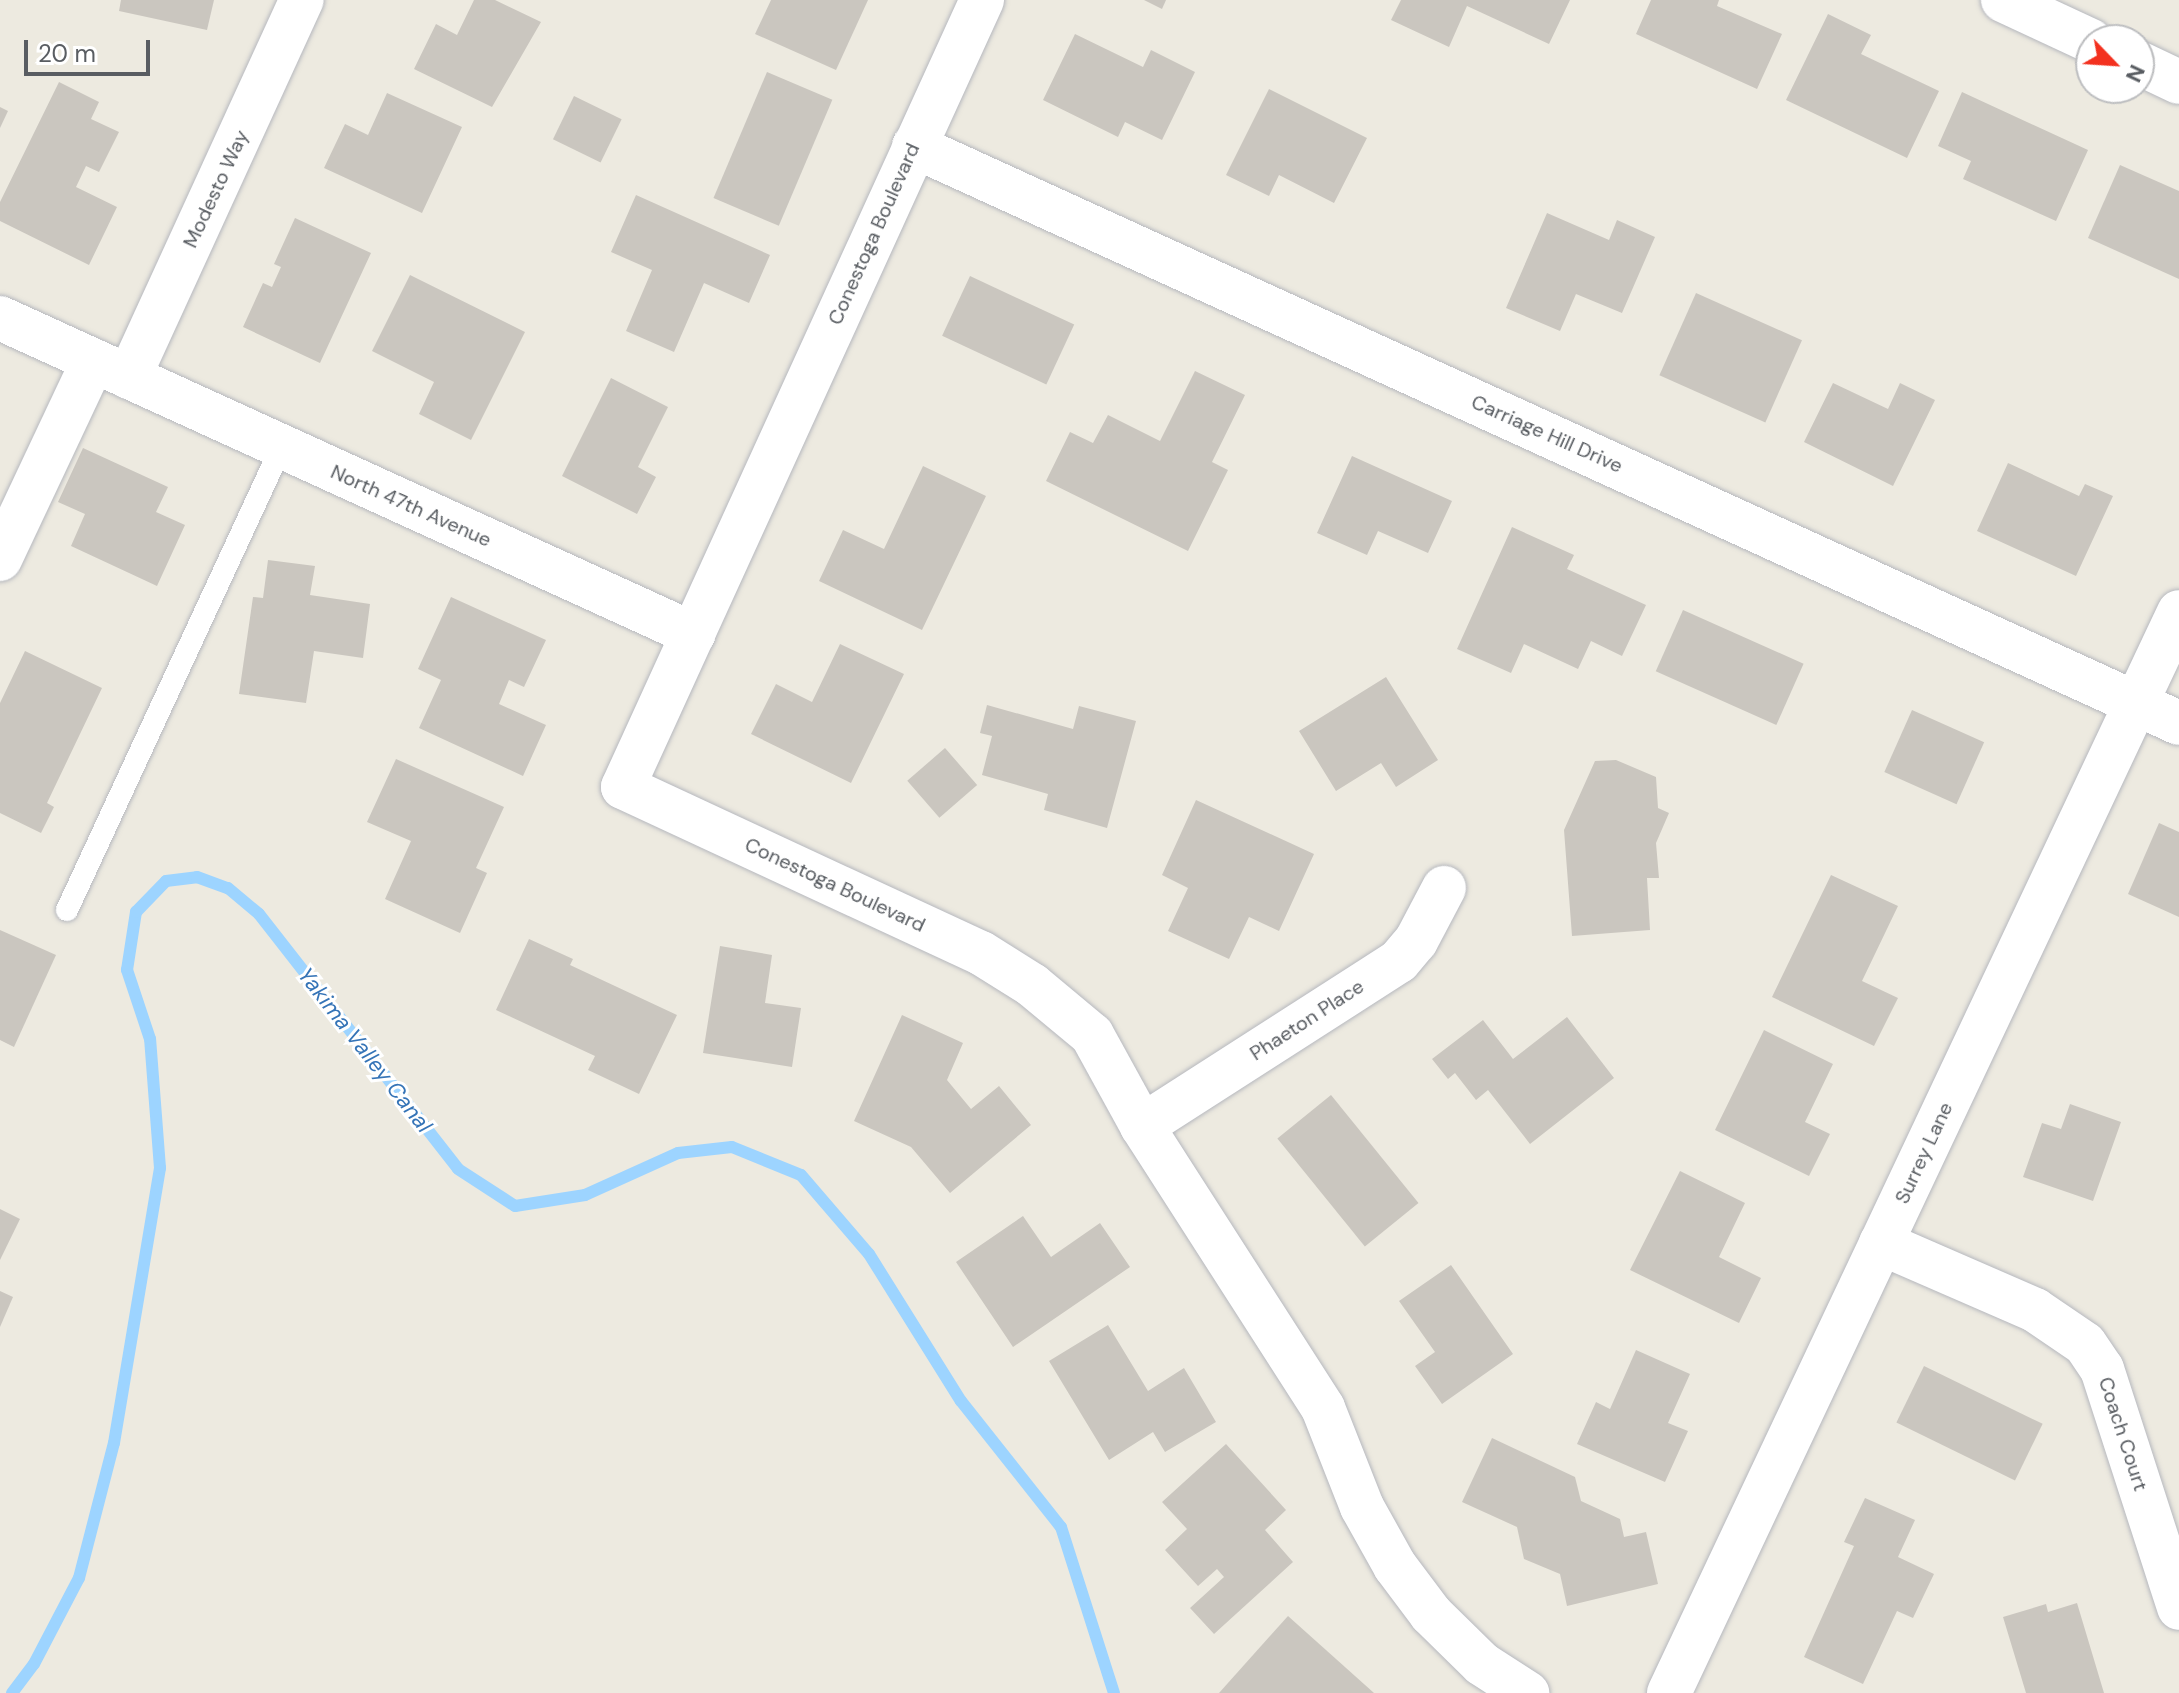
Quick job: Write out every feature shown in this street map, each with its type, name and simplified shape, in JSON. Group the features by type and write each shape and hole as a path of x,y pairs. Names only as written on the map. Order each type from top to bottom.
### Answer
{"street":[{"name":"Modesto Way","path":"0,559 111,369 302,0"},
{"name":"Conestoga Boulevard","path":"982,0 623,787 981,953 1032,985 1092,1035 1142,1126 1323,1408 1362,1507 1395,1566 1431,1614 1482,1664 1527,1693"},
{"path":"2027,5 2075,32"},
{"path":"2155,71 2179,82"},
{"name":"Carriage Hill Drive","path":"914,146 2179,723"},
{"name":"North 47th Avenue","path":"0,318 693,634"},
{"name":"Surrey Lane","path":"1669,1693 2179,612"},
{"name":"Phaeton Place","path":"1142,1126 1399,961 1416,941 1444,888"},
{"name":"Coach Court","path":"1881,1243 2035,1310 2085,1344 2102,1369 2179,1608"}],"lane":[{"path":"67,910 281,448"}],"building":[{"path":"121,0 214,0 207,30 119,11"},
{"path":"474,0 495,0 541,22 492,107 414,69 436,24 457,35"},
{"path":"771,0 868,0 836,70 755,34"},
{"path":"1144,0 1166,0 1162,9"},
{"path":"1401,0 1570,0 1549,44 1467,6 1449,47 1391,20"},
{"path":"1651,0 1719,0 1717,6 1782,34 1757,89 1636,34"},
{"path":"1828,14 1871,35 1861,54 1939,91 1907,158 1786,100"},
{"path":"1075,34 1143,67 1151,50 1195,72 1162,140 1125,122 1118,137 1043,100"},
{"path":"767,72 832,100 779,226 713,198"},
{"path":"59,82 99,102 91,119 119,132 99,172 86,166 76,187 117,207 89,265 0,221 0,202"},
{"path":"1269,89 1367,138 1334,203 1279,175 1269,196 1226,175"},
{"path":"1962,92 2088,150 2056,221 1963,179 1971,161 1938,146"},
{"path":"387,93 462,127 422,213 324,168 345,124 368,135"},
{"path":"574,96 622,119 601,162 553,139"},
{"path":"0,107 8,111 0,128"},
{"path":"2120,165 2179,191 2179,279 2088,238"},
{"path":"636,195 770,255 749,303 704,283 674,352 626,331 652,270 611,252"},
{"path":"1547,213 1609,240 1617,220 1655,237 1622,313 1576,294 1560,331 1506,308"},
{"path":"295,218 371,253 320,363 243,327 263,283 272,287 281,267 274,264"},
{"path":"410,275 525,332 471,440 419,414 434,382 372,351"},
{"path":"970,276 1074,325 1046,384 942,336"},
{"path":"1696,293 1802,340 1765,422 1659,375"},
{"path":"1195,371 1245,395 1212,462 1228,470 1188,551 1046,481 1070,432 1093,443 1108,415 1160,441"},
{"path":"611,378 668,407 638,467 656,477 637,514 562,476"},
{"path":"1833,383 1888,409 1900,383 1935,400 1893,486 1804,442"},
{"path":"83,448 168,487 156,512 185,525 157,586 71,546 85,514 58,502"},
{"path":"1352,456 1452,501 1428,553 1378,531 1367,555 1317,533"},
{"path":"2008,463 2079,496 2085,484 2113,496 2076,576 1977,531"},
{"path":"923,466 986,496 922,630 819,581 843,530 884,549"},
{"path":"1512,527 1574,555 1567,569 1646,605 1622,656 1591,641 1578,669 1524,644 1511,673 1457,649"},
{"path":"268,560 315,566 310,595 370,604 363,658 314,651 306,703 239,694 253,597 263,598"},
{"path":"451,597 546,640 524,687 509,680 499,704 546,725 523,776 419,728 441,680 418,669"},
{"path":"1683,610 1804,664 1776,725 1656,671"},
{"path":"840,644 904,674 851,783 751,734 776,684 812,702"},
{"path":"25,651 102,688 47,803 54,807 41,833 0,813 0,703"},
{"path":"1386,677 1438,760 1396,787 1381,763 1336,791 1299,731"},
{"path":"987,705 1073,729 1079,706 1136,721 1107,828 1044,810 1048,794 982,775 992,736 980,733"},
{"path":"1912,710 1984,742 1957,804 1884,772"},
{"path":"945,748 977,785 939,818 907,781"},
{"path":"396,759 504,807 476,868 487,873 460,933 385,899 411,841 367,822"},
{"path":"1616,760 1656,777 1658,808 1669,813 1656,843 1659,878 1647,878 1650,930 1572,936 1564,830 1595,761"},
{"path":"1196,800 1314,854 1279,931 1249,917 1229,959 1168,931 1188,888 1162,875"},
{"path":"2159,823 2179,832 2179,917 2128,894"},
{"path":"1831,875 1898,906 1862,981 1898,998 1874,1046 1772,997"},
{"path":"0,930 56,955 14,1047 0,1040"},
{"path":"529,939 573,959 570,965 677,1015 639,1094 588,1070 595,1056 496,1010"},
{"path":"720,946 772,955 765,1003 801,1008 792,1067 703,1053"},
{"path":"902,1015 963,1043 947,1080 971,1109 999,1086 1031,1125 950,1193 911,1147 854,1121"},
{"path":"1567,1017 1614,1078 1530,1144 1488,1090 1476,1100 1455,1073 1448,1079 1432,1059 1483,1020 1513,1059"},
{"path":"1764,1030 1833,1064 1805,1122 1830,1134 1809,1176 1715,1130"},
{"path":"1331,1095 1418,1203 1365,1246 1277,1138"},
{"path":"2070,1104 2121,1122 2093,1201 2023,1177 2042,1123 2061,1129"},
{"path":"1680,1171 1745,1203 1719,1257 1761,1278 1739,1323 1630,1270"},
{"path":"0,1209 20,1219 0,1260"},
{"path":"1023,1216 1051,1257 1100,1223 1130,1267 1013,1347 956,1262"},
{"path":"1451,1265 1513,1354 1442,1404 1415,1366 1435,1352 1399,1301"},
{"path":"0,1291 13,1297 0,1327"},
{"path":"1108,1325 1148,1391 1184,1368 1216,1422 1165,1452 1153,1432 1109,1460 1049,1361"},
{"path":"1636,1350 1690,1374 1668,1423 1688,1431 1665,1482 1577,1444 1596,1402 1610,1409"},
{"path":"1924,1366 2043,1424 2015,1480 1896,1423"},
{"path":"1492,1438 1575,1477 1581,1501 1620,1519 1624,1537 1646,1532 1658,1584 1567,1606 1560,1574 1524,1559 1517,1527 1462,1502"},
{"path":"1226,1444 1286,1510 1265,1530 1293,1562 1214,1634 1190,1608 1224,1577 1217,1569 1198,1586 1165,1550 1187,1529 1162,1502"},
{"path":"1865,1498 1915,1520 1898,1557 1934,1574 1913,1618 1897,1611 1863,1684 1804,1657 1854,1546 1844,1542"},
{"path":"2077,1603 2104,1693 2026,1693 2003,1617 2046,1604 2048,1612"},
{"path":"1288,1616 1374,1693 1219,1693"}],"waterway":[{"name":"Yakima Valley Canal","path":"12,1693 34,1664 79,1578 114,1443 160,1168 150,1039 127,970 136,912 166,881 197,877 228,888 259,914 458,1169 515,1206 585,1195 678,1153 732,1147 801,1175 869,1254 961,1401 1061,1527 1114,1693"}]}
